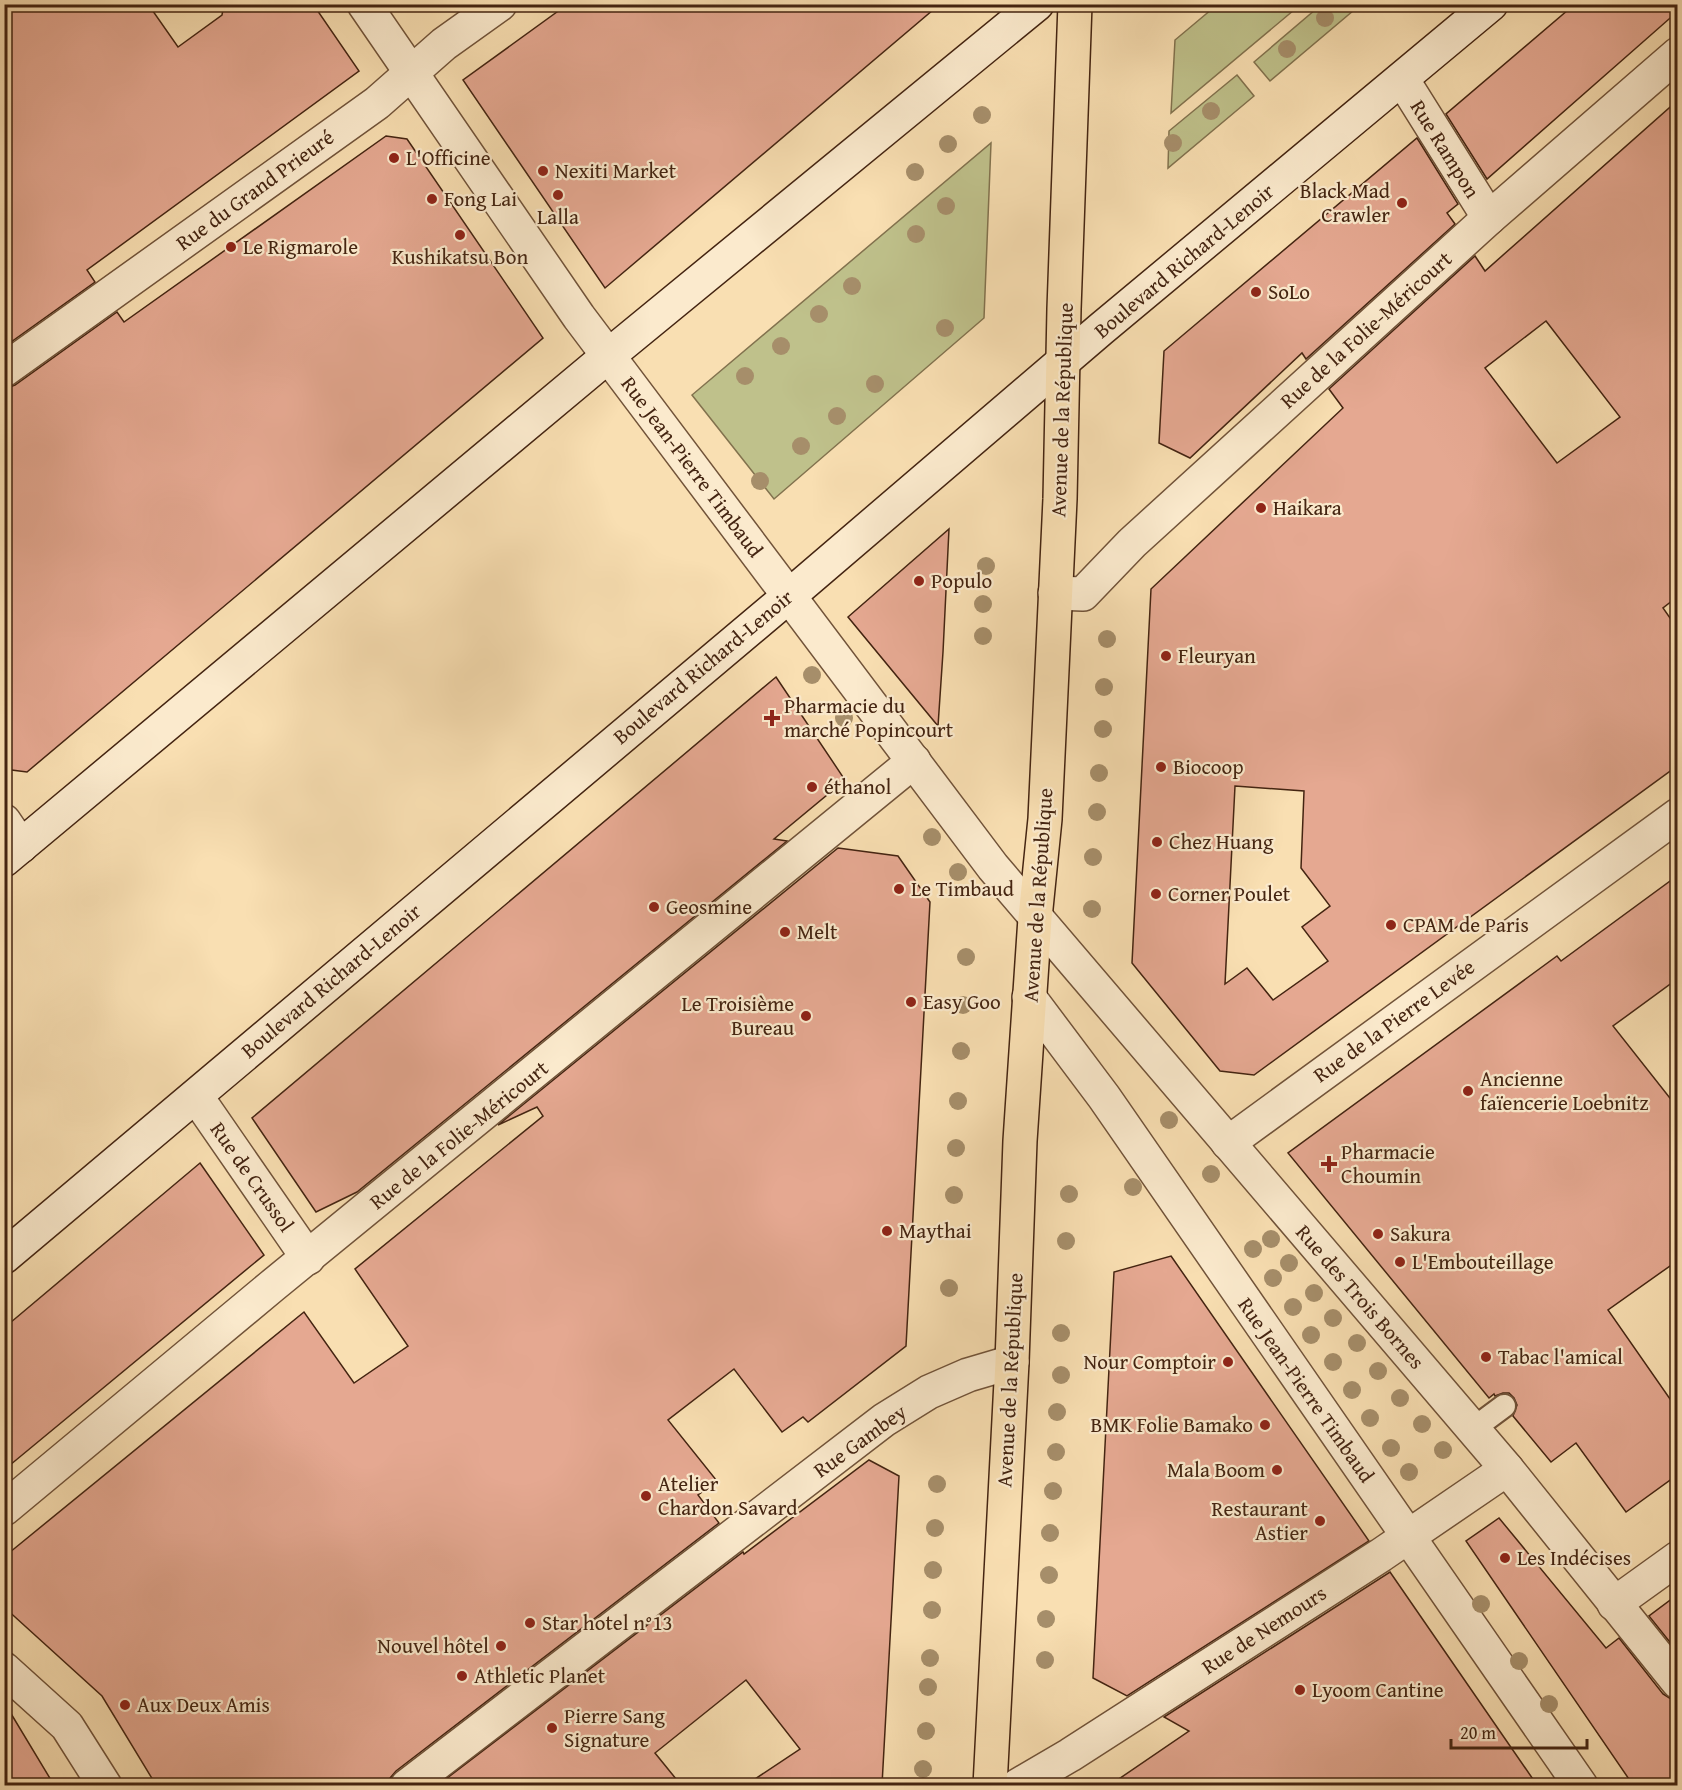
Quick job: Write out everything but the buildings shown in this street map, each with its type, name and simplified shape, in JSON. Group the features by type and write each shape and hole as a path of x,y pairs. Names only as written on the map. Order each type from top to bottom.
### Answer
{"main road":[{"name":"Avenue de la République","path":"990,1785 1012,1362 1020,1142 1035,918 1045,819 1060,498 1075,4"}],"street":[{"name":"Rue Jean-Pierre Timbaud","path":"364,4 579,317 950,812 1035,918"},
{"name":"Rue du Grand Prieuré","path":"4,370 377,103 444,44 500,4"},
{"path":"10,842 1037,4"},
{"name":"Boulevard Richard-Lenoir","path":"4,1257 789,596 900,498 1491,4"},
{"name":"Rue de la Folie-Méricourt","path":"1055,593 1083,594 1132,543 1489,218 1677,54"},
{"name":"Rue Rampon","path":"1402,79 1489,218"},
{"name":"Rue de la Folie-Méricourt","path":"4,1509 914,761"},
{"name":"Rue de la Pierre Levée","path":"1228,1143 1677,815"},
{"name":"Rue des Trois Bornes","path":"1035,918 1507,1468 1677,1682"},
{"name":"Rue Jean-Pierre Timbaud","path":"1029,997 1104,1097 1581,1785"},
{"name":"Rue de Crussol","path":"195,1096 309,1258"},
{"name":"Rue Gambey","path":"407,1785 884,1420 929,1392 968,1375 1012,1362"},
{"name":"Rue de Nemours","path":"1017,1785 1070,1755 1407,1537 1507,1468"},
{"path":"1614,1604 1677,1558"},
{"path":"4,1669 67,1726 105,1785"}],"lane":[{"path":"1473,1429 1504,1406"}],"green space":[{"path":"1218,4 1300,5 1171,113 1175,40"},
{"path":"1322,4 1360,5 1270,81 1254,62"},
{"path":"1237,75 1254,96 1168,168 1169,131"},
{"path":"991,143 984,318 774,499 692,395"}],"place":[{"name":"L'Officine","path":"394,158"},
{"name":"Nexiti Market","path":"543,171"},
{"name":"Lalla","path":"558,195"},
{"name":"Fong Lai","path":"432,199"},
{"name":"Black Mad Crawler","path":"1402,203"},
{"name":"Kushikatsu Bon","path":"460,235"},
{"name":"Le Rigmarole","path":"231,247"},
{"name":"SoLo","path":"1256,292"},
{"name":"Haikara","path":"1261,508"},
{"name":"Populo","path":"919,581"},
{"name":"Fleuryan","path":"1166,656"},
{"name":"Pharmacie du marché Popincourt","path":"772,718"},
{"name":"Biocoop","path":"1161,767"},
{"name":"éthanol","path":"812,787"},
{"name":"Chez Huang","path":"1157,842"},
{"name":"Le Timbaud","path":"899,889"},
{"name":"Corner Poulet","path":"1156,894"},
{"name":"Geosmine","path":"654,907"},
{"name":"CPAM de Paris","path":"1391,925"},
{"name":"Melt","path":"785,932"},
{"name":"Easy Goo","path":"911,1002"},
{"name":"Le Troisième Bureau","path":"806,1016"},
{"name":"Ancienne faïencerie Loebnitz","path":"1468,1091"},
{"name":"Pharmacie Choumin","path":"1329,1164"},
{"name":"Maythai","path":"887,1231"},
{"name":"Sakura","path":"1378,1234"},
{"name":"L'Embouteillage","path":"1400,1262"},
{"name":"Tabac l'amical","path":"1486,1357"},
{"name":"Nour Comptoir","path":"1228,1362"},
{"name":"BMK Folie Bamako","path":"1265,1425"},
{"name":"Mala Boom","path":"1277,1470"},
{"name":"Atelier Chardon Savard","path":"646,1496"},
{"name":"Restaurant Astier","path":"1320,1521"},
{"name":"Les Indécises","path":"1505,1558"},
{"name":"Star hotel n°13","path":"530,1623"},
{"name":"Nouvel hôtel","path":"501,1646"},
{"name":"Athletic Planet","path":"462,1676"},
{"name":"Lyoom Cantine","path":"1300,1690"},
{"name":"Aux Deux Amis","path":"125,1705"},
{"name":"Pierre Sang Signature","path":"552,1728"}]}
